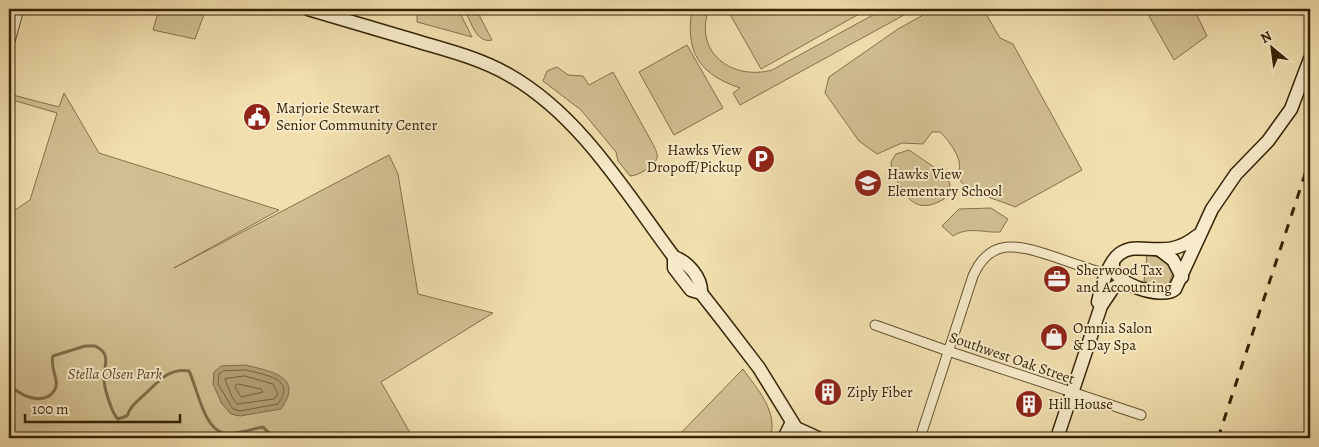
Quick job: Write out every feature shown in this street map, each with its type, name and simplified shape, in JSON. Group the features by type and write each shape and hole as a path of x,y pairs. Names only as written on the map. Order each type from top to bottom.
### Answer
{"main road":[{"path":"308,9 488,64 522,84 561,114 576,129 674,262 684,260 702,284 696,291 759,368 792,422 800,432 818,438"},
{"path":"1110,269 1124,282 1162,294 1172,292 1182,277 1198,235 1212,209 1236,174 1268,141 1291,109 1310,59"},
{"path":"1100,306 1098,301 1110,269 1119,253 1129,248 1160,250 1181,248 1198,235"},
{"path":"1160,250 1173,260 1182,277"},
{"path":"1057,438 1100,306 1113,288 1124,282"},
{"path":"784,438 792,422"}],"street":[{"path":"9,45 19,9"},
{"path":"920,438 973,276 983,258 992,252 1011,246 1023,247 1110,269"},
{"name":"Southwest Oak Street","path":"875,324 948,351 1141,415"}],"green space":[{"path":"159,9 206,9 195,39 153,30"},
{"path":"420,9 458,9 472,37 417,22 417,14"},
{"path":"464,9 476,9 492,40 482,39 478,35"},
{"path":"692,9 709,9 705,24 706,38 711,50 720,60 730,67 743,71 757,72 772,70 884,9 915,9 740,105 733,93 740,88 714,76 698,59 693,49 690,24"},
{"path":"727,9 868,9 761,69"},
{"path":"934,9 983,9 1000,38 1013,44 1082,170 1015,207 977,192 960,180 959,163 956,153 940,132 932,132 923,144 902,143 877,154 859,141 825,93 829,77 898,29"},
{"path":"1145,9 1194,9 1207,36 1174,60"},
{"path":"687,45 723,108 674,135 639,72"},
{"path":"557,67 568,75 583,76 589,85 613,72 656,150 656,161 650,167 630,176 618,161 616,152 581,110 543,81 547,71"},
{"name":"Stella Olsen Park","path":"64,93 99,153 279,210 174,268 389,155 398,174 418,294 493,313 381,382 413,438 9,438 9,214 30,200 57,113 9,99 9,94 59,107"},
{"path":"909,150 947,176 950,185 944,199 923,206 912,201 903,191 894,174 891,162 896,154"},
{"path":"991,208 1008,219 1000,232 965,231 953,236 942,226 959,209"},
{"path":"1147,255 1159,258 1168,265 1173,272 1169,284 1159,287 1144,281"},
{"path":"743,369 760,393 769,410 772,419 770,438 676,438"}],"water":[{"path":"246,365 275,373 287,382 289,389 287,398 281,409 240,416 231,414 222,404 213,384 214,372 221,366"}],"waterway":[{"path":"9,383 24,395 31,398 44,398 50,395 56,387 52,365 53,356 85,346 95,346 104,352 106,360 105,388 111,407 118,419 127,416 134,404 164,377 175,371 182,370 189,371 206,416 217,430 224,433 233,433 263,427 274,438"}],"railway":[{"path":"1218,438 1310,159"}],"place":[{"name":"Marjorie Stewart Senior Community Center","path":"257,117"},
{"name":"Hawks View Dropoff/Pickup","path":"761,159"},
{"name":"Hawks View Elementary School","path":"868,183"},
{"name":"Sherwood Tax and Accounting","path":"1057,279"},
{"name":"Omnia Salon & Day Spa","path":"1054,337"},
{"name":"Ziply Fiber","path":"828,392"},
{"name":"Hill House","path":"1029,404"}]}
